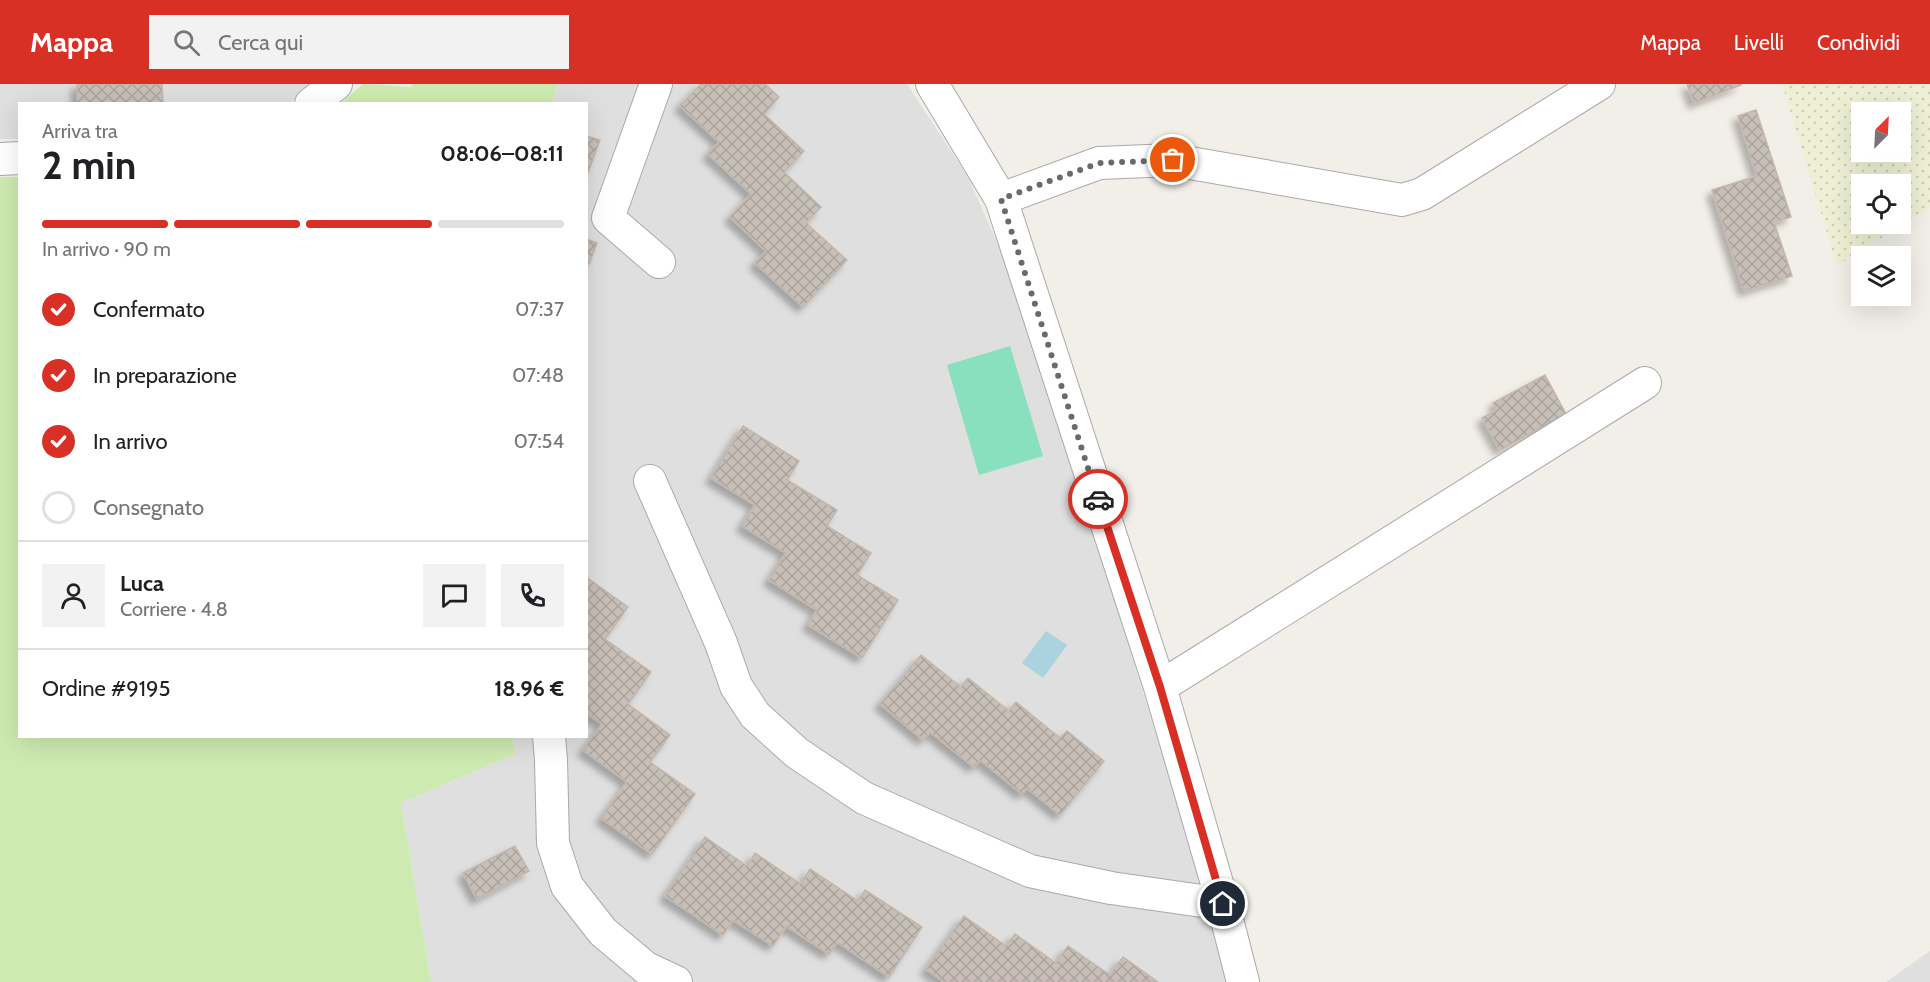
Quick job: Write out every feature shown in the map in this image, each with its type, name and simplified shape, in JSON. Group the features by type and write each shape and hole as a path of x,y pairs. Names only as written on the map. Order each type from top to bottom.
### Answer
{"street":[{"path":"313,102 336,84"},
{"path":"656,84 608,218 659,262"},
{"path":"932,84 1001,199 1160,687 1223,904 1243,982"},
{"path":"1001,199 1099,163 1173,160 1402,200 1422,194 1599,84"},
{"path":"0,159 18,158"},
{"path":"1160,687 1645,383"},
{"path":"650,481 721,643 736,686 754,715 797,753 864,798 1030,871 1111,888 1223,904"},
{"path":"549,738 553,843 567,886 603,932 646,968 676,982"}],"shaded area":[{"path":"0,84 310,84 291,102 18,102 18,139 0,139"},
{"path":"558,84 907,84 968,177 1023,301 1232,982 431,982 401,803 515,754 513,738 588,738 588,102 552,102"},
{"path":"1930,951 1930,982 1886,982"}],"green space":[{"path":"363,84 410,87 413,84 558,84 552,102 342,102"},
{"path":"1782,84 1930,84 1930,207 1911,219 1911,174 1851,174 1851,234 1887,234 1869,246 1851,246 1851,257 1837,266"},
{"path":"0,177 18,177 18,738 513,738 515,754 401,803 431,982 0,982"},
{"path":"1010,346 1043,456 979,475 947,365"}],"water":[{"path":"1046,631 1067,645 1043,678 1022,663"}],"building":[{"path":"77,84 162,84 163,102 77,102"},
{"path":"701,84 765,84 779,97 764,114 804,151 784,172 821,207 806,223 847,260 803,307 755,263 766,251 730,217 751,194 708,154 719,142 680,106"},
{"path":"1687,84 1741,84 1741,85 1694,103"},
{"path":"1756,110 1791,217 1774,222 1792,276 1744,291 1712,190 1757,176 1738,116"},
{"path":"588,137 600,140 588,173"},
{"path":"588,240 597,243 588,264"},
{"path":"1545,375 1566,414 1500,450 1482,418 1497,410 1493,403"},
{"path":"743,426 799,461 787,480 837,510 827,526 871,553 857,575 898,600 862,658 808,625 817,610 769,580 786,553 742,526 755,505 711,478"},
{"path":"588,578 628,607 605,639 651,672 628,704 670,735 650,762 695,794 652,854 601,818 627,782 583,750 602,724 588,714"},
{"path":"921,655 961,687 968,678 1009,711 1016,702 1060,738 1067,731 1104,761 1060,815 1027,788 1022,794 980,760 974,767 930,732 923,740 880,704"},
{"path":"705,837 747,866 755,853 801,884 810,869 858,901 865,890 922,927 889,977 837,942 829,954 786,926 773,946 733,920 723,935 665,896"},
{"path":"515,846 529,871 477,899 463,873"},
{"path":"964,916 1006,946 1015,934 1056,963 1068,946 1110,975 1123,957 1158,982 944,982 926,969"}],"way so far":[{"path":"1098,499 1001,199 1099,163 1173,160"}],"route":[{"path":"1098,499 1160,687 1223,904"}]}
